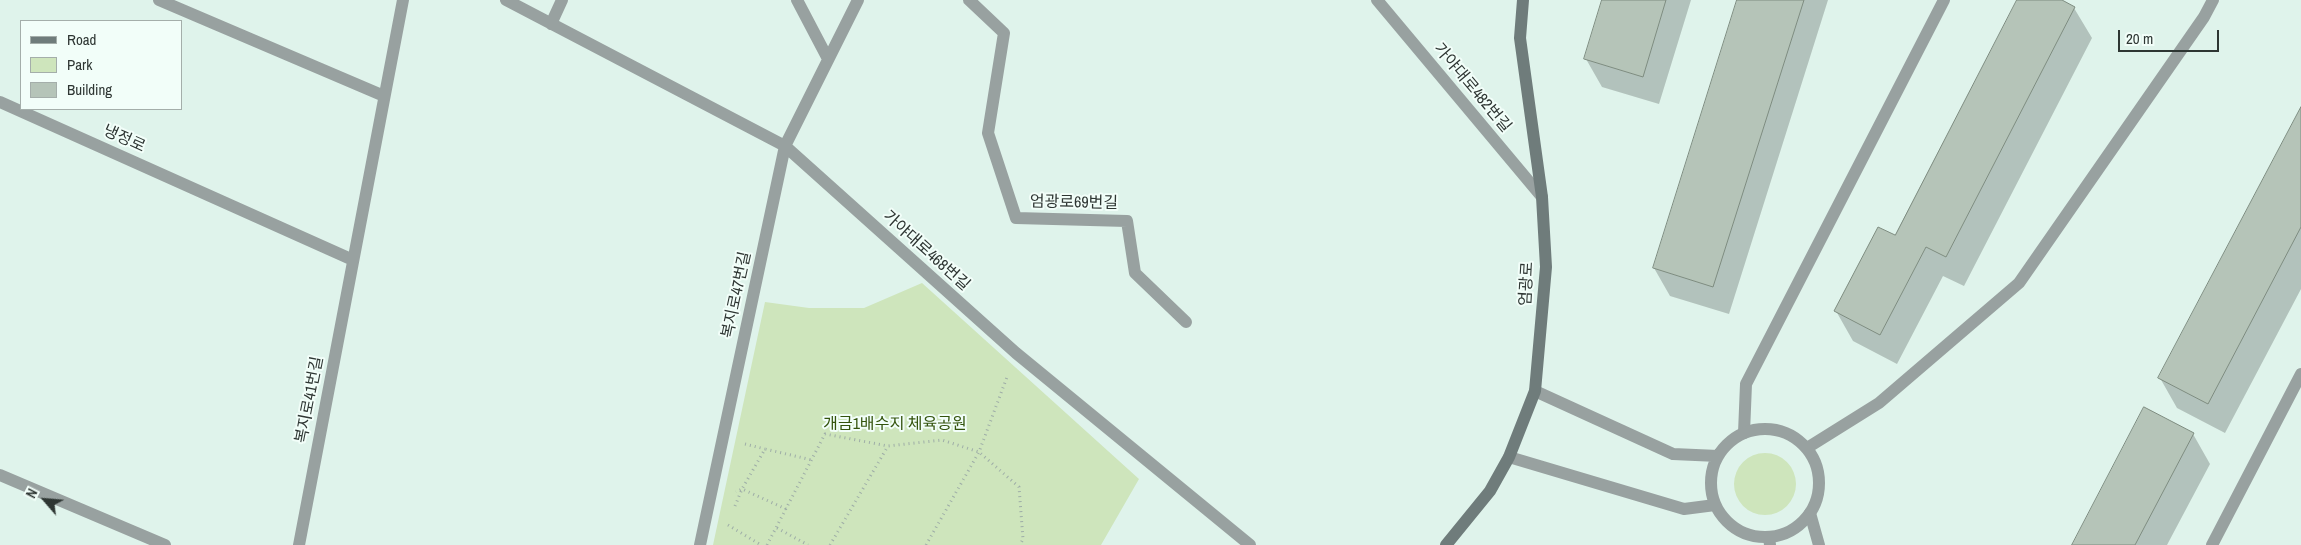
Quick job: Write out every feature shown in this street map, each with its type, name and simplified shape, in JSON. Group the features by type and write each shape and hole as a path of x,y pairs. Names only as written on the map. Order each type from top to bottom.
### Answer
{"main road":[{"name":"엄광로","path":"1446,545 1490,491 1509,457 1535,391 1546,267 1542,197 1520,38 1524,0"}],"street":[{"path":"159,0 384,96"},
{"name":"복지로41번길","path":"299,545 403,0"},
{"name":"가야대로468번길","path":"506,0 785,146 1016,353 1250,545"},
{"path":"551,24 562,0"},
{"path":"797,0 828,59"},
{"name":"복지로47번길","path":"700,545 785,146 858,0"},
{"name":"엄광로69번길","path":"969,0 1004,33 988,132 1016,218 1127,221 1135,273 1186,322"},
{"name":"가야대로482번길","path":"1377,0 1542,197"},
{"path":"1744,433 1746,384 1944,0"},
{"path":"1806,448 1879,403 2019,283 2204,17 2213,0"},
{"name":"냉정로","path":"0,102 353,260"},
{"path":"2212,545 2301,374"},
{"path":"1535,391 1673,454 1718,456"},
{"path":"1760,429 1778,430 1794,437 1806,448 1815,463 1819,480 1817,497 1810,513 1799,525 1770,541 1737,530 1725,520 1715,505 1711,488 1712,472 1718,456 1729,442 1744,433 1760,429"},
{"path":"1509,457 1684,509 1715,505"},
{"path":"0,475 165,545"},
{"path":"1810,513 1819,545"}],"path":[{"path":"926,545 980,452 1016,353"},
{"path":"767,545 825,434 888,446 942,440 980,452 1019,487 1023,539 1020,545"},
{"path":"830,545 888,446"},
{"path":"735,506 742,489 765,449 812,460"},
{"path":"708,505 742,489 786,509"},
{"path":"731,515 727,524 761,545"},
{"path":"777,528 808,545"}],"green space":[{"name":"개금1배수지 체육공원","path":"922,283 1139,479 1101,545 713,545 765,302 809,308 864,308"},
{"path":"1759,453 1771,453 1787,462 1794,472 1796,484 1794,496 1787,506 1771,515 1759,515 1748,510 1739,501 1734,490 1734,478 1739,467 1748,458"}],"building":[{"path":"1602,0 1666,0 1643,77 1584,59"},
{"path":"1737,0 1804,0 1713,287 1653,268"},
{"path":"2017,0 2062,0 2075,7 1946,257 1926,247 1880,335 1834,311 1878,227 1895,235"},
{"path":"2301,107 2301,227 2208,404 2158,378"},
{"path":"2144,407 2194,433 2135,545 2072,545"}]}
